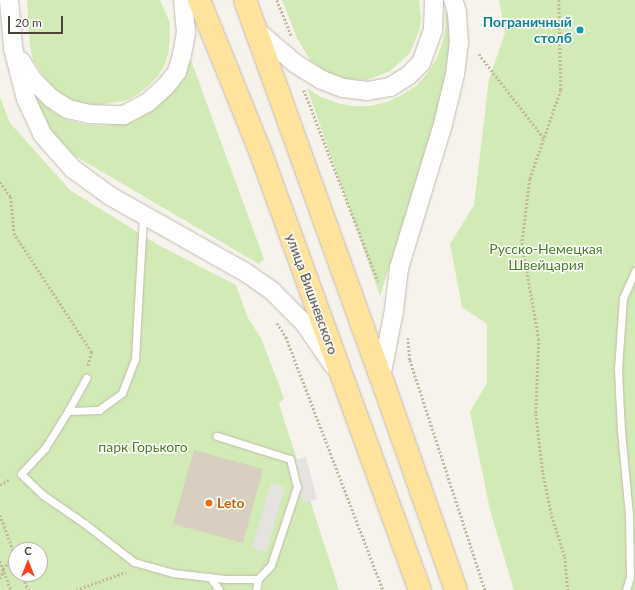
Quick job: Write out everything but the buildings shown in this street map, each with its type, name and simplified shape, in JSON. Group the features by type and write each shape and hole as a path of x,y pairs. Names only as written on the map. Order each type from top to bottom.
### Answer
{"main road":[{"name":"улица Вишневского","path":"199,0 260,151 420,590"},
{"path":"244,0 381,377 456,590"}],"street":[{"path":"9,0 13,48 26,99 42,134 73,169 110,196 143,216 245,272 272,291 304,323 345,384"},
{"path":"13,48 33,80 51,98 68,109 89,114 124,115 147,103 166,86 177,72 186,33 183,0"},
{"path":"256,30 296,64 322,80 343,88 367,91 390,87 408,76 422,63 433,30 434,0"},
{"path":"381,377 394,310 399,268 443,124 455,74 459,43 457,12 453,0"}],"lane":[{"path":"68,411 99,410 122,393 135,359 143,216"},
{"path":"626,590 630,578 629,515 621,430 618,369 623,298 635,271"},
{"path":"86,378 45,448 21,474 43,494 134,562 173,574 210,578 258,579"},
{"path":"217,436 290,459 297,486 271,565 258,579 256,590"},
{"path":"210,578 219,590"}],"path":[{"path":"277,0 293,38"},
{"path":"560,0 561,90 530,179 522,243 539,339 536,414 543,473 552,516 565,557 568,590"},
{"path":"479,54 544,138"},
{"path":"304,89 381,288"},
{"path":"0,182 11,197 14,233 92,352 86,378"},
{"path":"274,320 286,337 383,590"},
{"path":"408,330 410,360 486,590"},
{"path":"0,515 10,542"},
{"path":"0,561 11,590"},
{"path":"0,579 3,570 8,564"},
{"path":"76,590 144,565"}],"green space":[{"path":"27,0 160,0 170,23 169,51 165,64 158,76 148,86 137,95 125,101 97,105 84,104 70,99 58,92 48,83 33,60 30,46"},
{"path":"282,0 419,0 421,19 419,32 409,54 390,71 367,80 342,79 330,75 310,60 297,38"},
{"name":"Русско-Немецкая Швейцария","path":"499,0 635,0 635,590 514,590 490,510 470,412 487,383 487,324 462,307 450,244 474,205 489,79 505,33"},
{"path":"445,11 451,23 449,76 380,296 307,88 321,97 337,103 353,106 370,106 387,102 402,95 416,86 427,74 436,60 446,27"},
{"path":"189,55 264,259 259,264 70,153 51,134 30,90 52,111 67,120 102,126 119,124 136,120 165,100 176,86"},
{"name":"парк Горького","path":"0,97 10,123 70,190 160,246 236,285 248,318 261,338 284,398 279,404 339,590 0,590"}],"shaded area":[{"path":"306,457 317,499 303,503 292,461"},
{"path":"271,483 285,487 266,552 252,548"}],"place":[{"name":"Пограничный столб","path":"580,30"},
{"name":"Leto","path":"209,503"}]}
